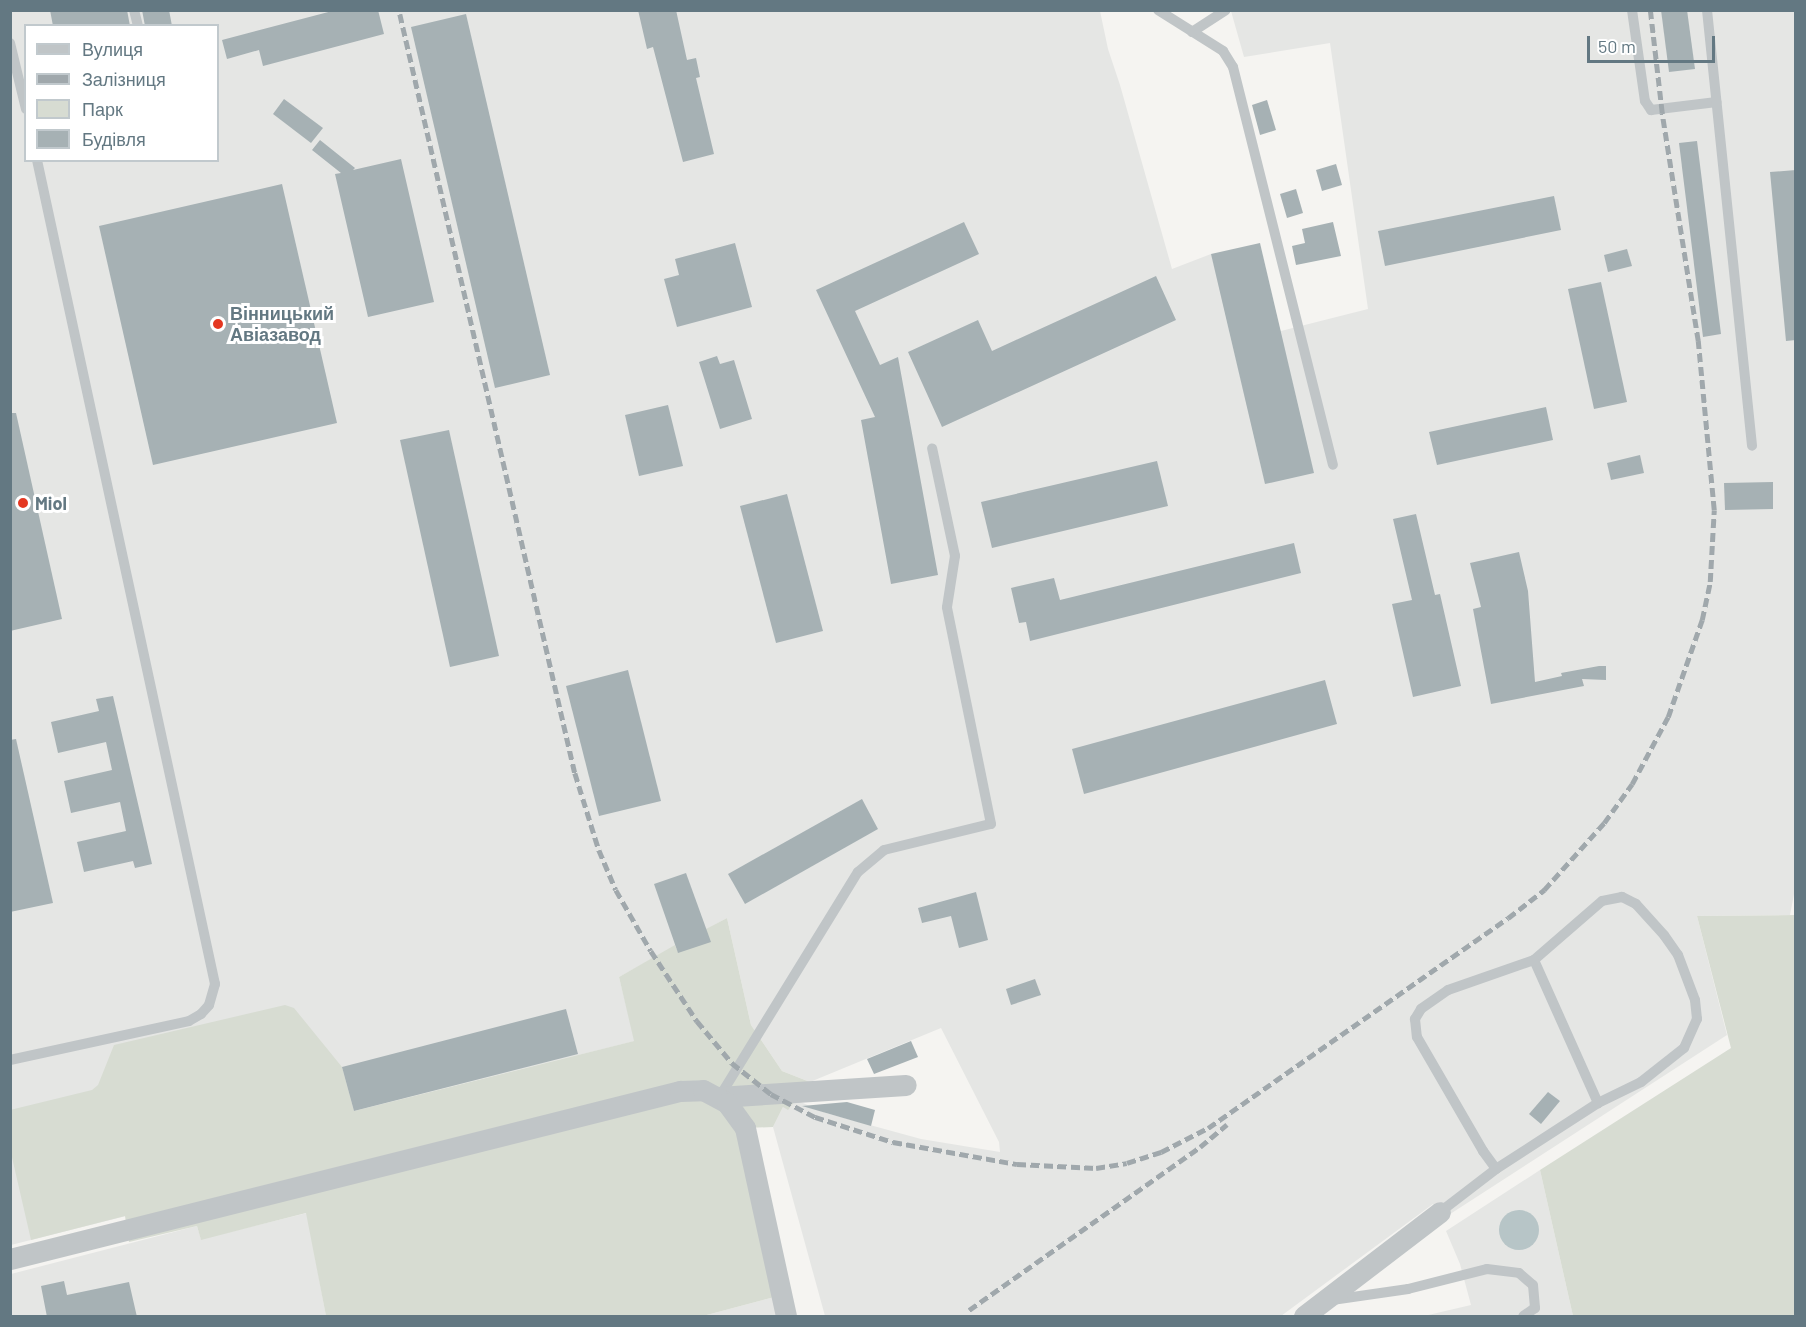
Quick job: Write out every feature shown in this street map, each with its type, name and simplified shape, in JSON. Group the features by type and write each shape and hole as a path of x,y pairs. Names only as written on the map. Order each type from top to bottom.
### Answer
{"street":[{"path":"719,1096 906,1085"},
{"path":"10,1259 680,1091 703,1090 719,1096 735,1110 745,1128 786,1317"},
{"path":"1304,1317 1440,1212"}],"lane":[{"path":"1158,10 1223,51 1236,75 1333,465"},
{"path":"1192,32 1226,10"},
{"path":"1632,10 1645,101 1651,110 1717,102"},
{"path":"1707,10 1752,446"},
{"path":"10,43 22,79 24,94"},
{"path":"10,1060 189,1021 210,1005 215,984 37,162"},
{"path":"719,1096 858,872 884,850 991,824 947,607 955,556 932,448"},
{"path":"1440,1212 1496,1169 1598,1103 1641,1082 1684,1048 1697,1019 1695,1000 1678,956 1650,918 1636,904 1622,897 1602,901 1534,960 1448,990 1420,1009 1415,1019 1417,1037 1483,1151 1496,1169"},
{"path":"1534,960 1598,1103"},
{"path":"1325,1301 1408,1289 1487,1269 1520,1273 1533,1286 1536,1312 1523,1317"}],"shaded area":[{"path":"10,11 1100,11 1108,49 1172,269 1211,254 1281,331 1368,309 1330,43 1244,57 1231,11 1795,11 1795,889 1790,915 1697,916 1727,1035 1444,1218 1433,1204 1281,1316 825,1316 773,1127 783,1107 796,1100 826,1113 921,1139 1000,1152 999,1142 941,1028 810,1082 782,1071 751,1025 727,918 619,977 635,1041 328,1117 126,1216 11,1245"},
{"path":"1540,1170 1573,1316 1424,1316 1471,1305 1460,1264 1446,1231"},
{"path":"1519,1210 1527,1211 1533,1216 1538,1222 1538,1238 1533,1244 1527,1249 1519,1250 1511,1249 1505,1244 1500,1238 1499,1230 1500,1222 1505,1216 1511,1211"},
{"path":"307,1213 326,1316 11,1316 11,1274 197,1226 201,1239"},
{"path":"782,1295 786,1316 703,1316"}],"green space":[{"path":"1795,915 1795,1316 1573,1316 1540,1170 1731,1048 1697,916"},
{"path":"727,918 751,1025 782,1071 810,1082 788,1110 783,1107 773,1127 745,1128 782,1295 703,1316 326,1316 306,1213 201,1240 197,1226 129,1242 125,1216 31,1240 11,1153 10,1110 92,1090 98,1085 114,1045 285,1005 294,1008 342,1067 354,1111 634,1041 619,977 675,945 678,952 706,929"}],"building":[{"path":"50,10 127,10 130,24 53,24"},
{"path":"142,10 169,10 172,24 145,24"},
{"path":"336,10 378,10 384,34 263,66 259,50 227,59 222,40"},
{"path":"638,10 676,10 687,60 696,58 700,77 696,78 714,154 683,162 653,47 647,49"},
{"path":"1661,10 1687,10 1695,69 1669,72"},
{"path":"466,14 550,375 495,388 411,27"},
{"path":"284,99 323,128 311,143 273,114"},
{"path":"1267,100 1276,130 1260,135 1252,105"},
{"path":"320,140 355,168 353,170 401,159 434,302 368,317 335,174 341,173 312,150"},
{"path":"1697,141 1721,334 1703,337 1679,143"},
{"path":"1336,164 1342,185 1322,191 1316,170"},
{"path":"1796,170 1796,340 1786,341 1770,172"},
{"name":"Вінницький Авіазавод","path":"282,184 337,423 153,465 99,226"},
{"path":"1296,189 1303,213 1287,218 1280,194"},
{"path":"1554,196 1561,230 1385,266 1378,231"},
{"path":"964,222 979,254 855,311 880,365 898,357 938,575 891,584 861,420 875,417 816,290"},
{"path":"1333,222 1341,256 1296,265 1292,246 1305,243 1302,229"},
{"path":"735,243 752,307 677,327 664,279 679,275 675,259"},
{"path":"1260,243 1314,473 1265,484 1211,254"},
{"path":"1627,249 1632,266 1608,272 1604,255"},
{"path":"1156,276 1176,320 942,427 908,352 978,320 992,351"},
{"path":"1601,282 1627,402 1594,409 1568,289"},
{"path":"717,356 720,364 734,360 752,419 720,429 699,362"},
{"path":"668,405 683,466 639,476 625,415"},
{"path":"1546,407 1553,440 1437,465 1429,432"},
{"name":"Miol","path":"10,413 16,413 62,619 10,631"},
{"path":"449,430 499,656 450,667 400,440"},
{"path":"1640,455 1644,473 1611,480 1607,463"},
{"path":"1157,461 1168,506 992,548 981,502"},
{"path":"1773,482 1773,509 1725,510 1724,483"},
{"path":"787,494 823,631 776,643 740,506"},
{"path":"1416,514 1435,595 1440,594 1461,686 1413,697 1392,604 1412,600 1393,519"},
{"path":"1294,543 1301,573 1030,641 1026,622 1019,623 1011,588 1054,578 1060,600"},
{"path":"1519,552 1528,591 1535,682 1562,676 1561,673 1599,666 1606,666 1606,680 1582,679 1584,686 1491,704 1473,609 1481,607 1470,563"},
{"path":"628,670 661,801 599,816 566,686"},
{"path":"1325,680 1337,724 1084,794 1072,749"},
{"path":"113,696 152,864 135,868 133,861 84,872 77,842 126,831 120,802 71,813 64,781 112,770 106,742 58,753 51,722 99,711 96,699"},
{"path":"16,739 53,903 10,912 10,740"},
{"path":"862,799 878,829 745,904 728,874"},
{"path":"686,873 711,942 678,953 654,884"},
{"path":"976,892 988,940 959,948 951,916 922,923 918,908"},
{"path":"1035,979 1041,995 1011,1005 1006,989"},
{"path":"566,1009 578,1054 354,1111 342,1067"},
{"path":"911,1041 918,1057 874,1074 867,1059"},
{"path":"1548,1092 1560,1101 1541,1124 1529,1114"},
{"path":"847,1102 875,1110 871,1126 802,1106"},
{"path":"64,1281 67,1295 129,1282 137,1317 47,1317 41,1286"}],"railway":[{"path":"400,14 575,773 599,850 616,890 651,951 697,1021 732,1063 771,1094 815,1117 893,1142 1017,1164 1096,1168 1127,1163 1161,1152 1208,1128 1508,918 1544,890 1604,823 1632,784 1668,717 1702,620 1710,582 1714,510 1698,341 1662,113 1650,10"},
{"path":"969,1310 1200,1147 1227,1124"}],"place":[{"name":"Вінницький Авіазавод","path":"218,324"},
{"name":"Miol","path":"23,503"}]}
